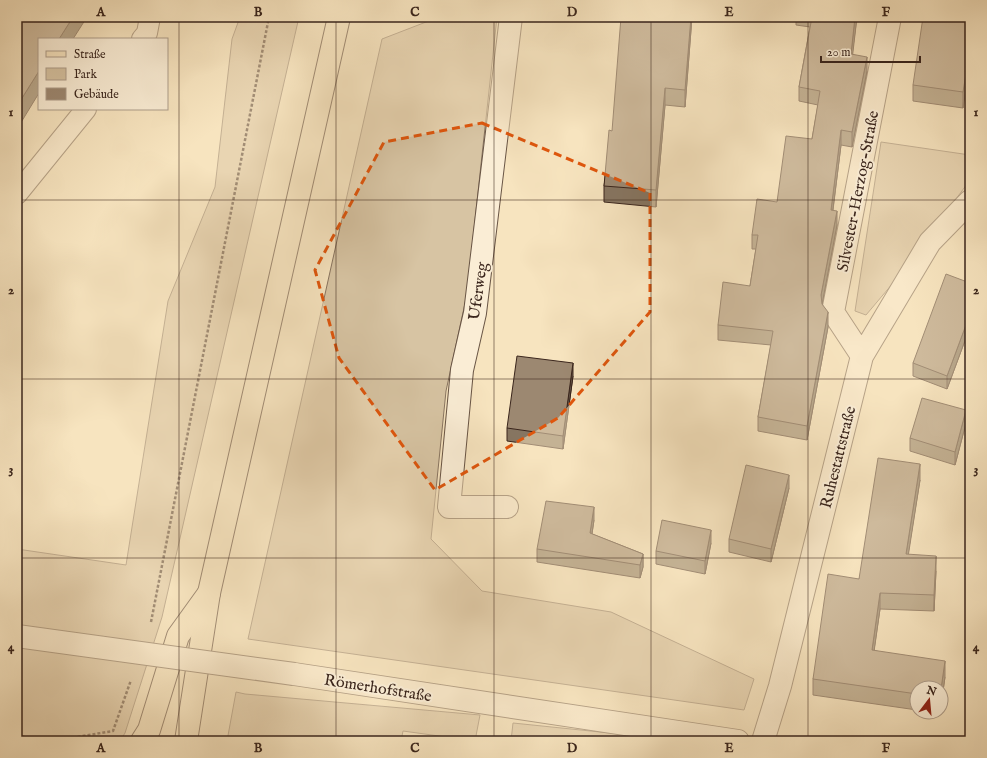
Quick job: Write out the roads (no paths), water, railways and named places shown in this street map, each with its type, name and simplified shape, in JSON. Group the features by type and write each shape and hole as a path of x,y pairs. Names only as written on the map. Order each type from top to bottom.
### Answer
{"main road":[{"path":"186,741 209,593 338,17"},
{"path":"142,741 148,730 178,636 209,593"}],"street":[{"name":"Uferweg","path":"506,507 449,507 462,370 475,313 511,17"},
{"name":"Silvester-Herzog-Straße","path":"862,356 833,312 890,17"},
{"name":"Ruhestattstraße","path":"763,741 782,678 862,356 930,242 970,201"},
{"name":"Römerhofstraße","path":"17,636 294,674 738,741"}],"lane":[{"path":"143,38 147,33 150,17"},
{"path":"17,194 85,110"}]}
